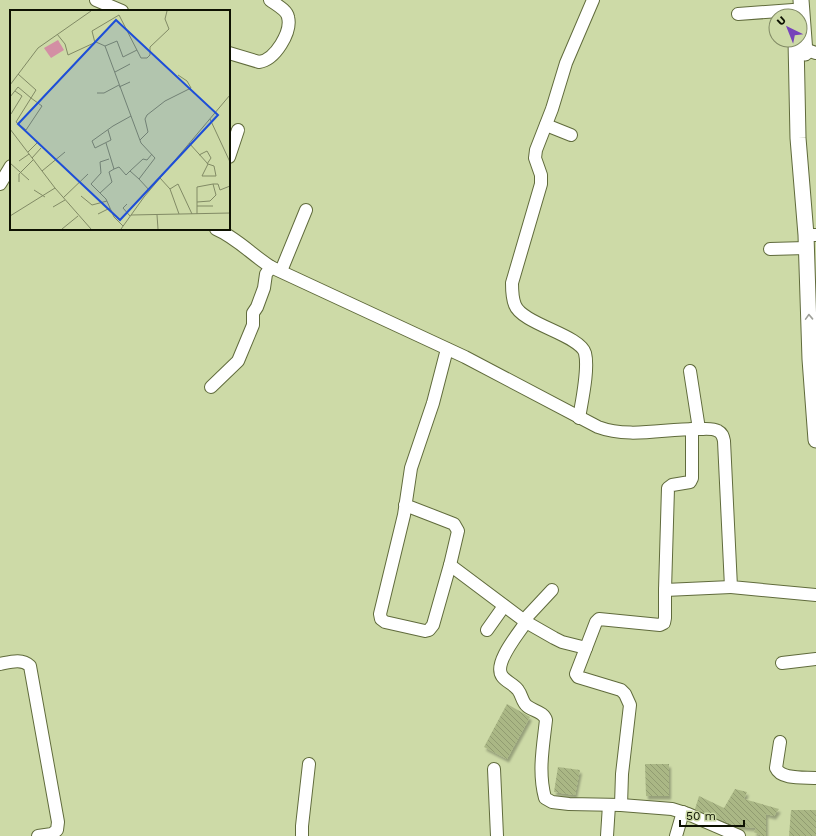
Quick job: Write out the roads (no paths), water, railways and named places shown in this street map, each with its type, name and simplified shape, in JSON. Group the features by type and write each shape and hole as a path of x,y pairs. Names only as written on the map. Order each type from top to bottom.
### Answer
{"main road":[{"path":"803,48 811,238 810,359 816,440"},
{"path":"811,238 816,281"}],"street":[{"path":"96,0 120,10"},
{"path":"230,53 259,62 264,61 275,53 284,37 289,18 283,10 270,0"},
{"path":"579,418 586,367 584,351 580,346 568,338 524,315 515,305 512,283 540,193 541,174 535,158 536,150 546,125 566,63 593,0"},
{"path":"738,14 795,6"},
{"path":"546,125 571,135"},
{"path":"230,154 238,130"},
{"path":"0,183 10,168"},
{"path":"211,387 238,361 253,325 253,313 257,307 264,288 266,274 276,269 306,210"},
{"path":"218,230 234,238 260,260 276,269 447,349 598,427 615,432 648,432 696,429 713,429 719,431 723,435 724,441 731,587"},
{"path":"770,249 811,238"},
{"path":"405,505 454,524 458,531 433,625 425,632 385,622 381,619 380,614 405,505 412,463 433,403 447,349"},
{"path":"607,836 622,774 630,705 625,694 621,690 578,678 576,674 596,622 599,619 660,625 664,623 668,488 672,485 690,482 692,478 696,429 690,371"},
{"path":"450,565 525,621 562,642 586,648"},
{"path":"665,590 731,587 816,596"},
{"path":"552,590 525,621 503,656 499,669 504,678 514,685 519,691 525,704 545,716 546,720 541,756 541,770 545,798 552,802 569,804 615,805 672,809 683,812 725,833 739,836"},
{"path":"487,630 504,606"},
{"path":"782,664 816,659"},
{"path":"0,664 20,660 30,666 58,822 57,830 52,834 38,836"},
{"path":"780,742 776,768 778,772 791,776 816,778"},
{"path":"302,836 309,764"},
{"path":"494,769 497,836"},
{"path":"676,836 683,812"}]}
